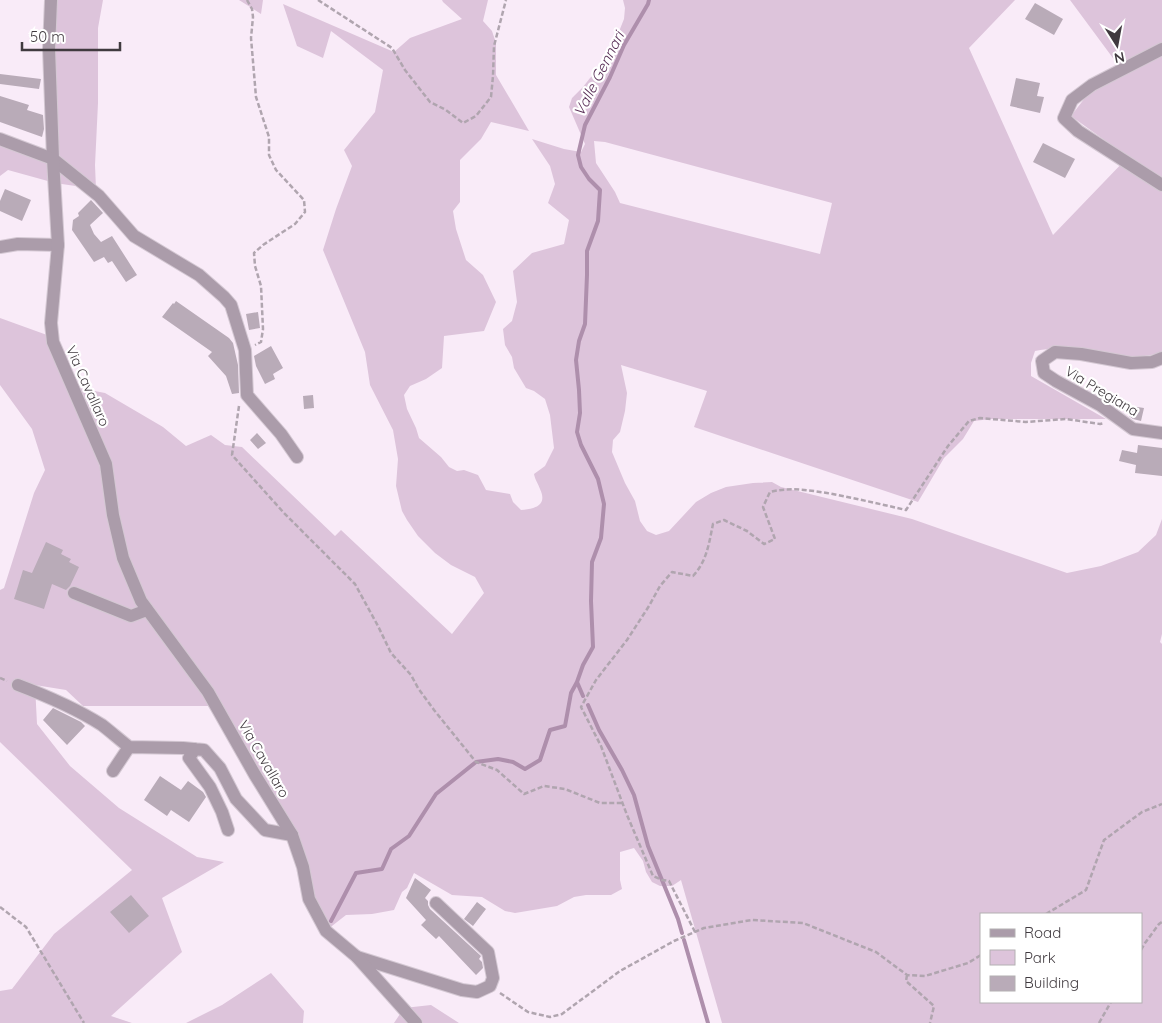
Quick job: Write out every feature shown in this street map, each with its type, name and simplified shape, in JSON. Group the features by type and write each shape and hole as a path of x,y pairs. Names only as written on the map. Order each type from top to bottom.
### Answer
{"street":[{"name":"Via Cavallaro","path":"50,0 49,49 58,245 51,323 53,342 106,464 113,515 123,558 141,601 208,692 255,776 292,834 304,867 309,899 326,931 357,957 416,1023"},
{"path":"1162,50 1092,85 1072,100 1064,118 1078,131 1162,185"},
{"path":"0,139 53,159 99,196 134,236 199,275 224,297 231,305 245,350 247,394 281,434 297,458"},
{"path":"0,247 18,244 58,245"},
{"name":"Via Pregiana","path":"1162,358 1152,362 1131,363 1081,354 1055,352 1042,361 1044,373 1100,405 1133,429 1162,434"},
{"path":"74,593 131,616 147,610"},
{"path":"18,685 77,711 103,726 129,747 204,750 220,768 236,799 265,830 292,834"},
{"path":"113,770 129,747"},
{"path":"195,749 190,758 210,787 228,830"},
{"path":"436,903 488,952 493,978 490,986"},
{"name":"Via Cavallaro","path":"357,957 462,990 477,992 490,986"}],"path":[{"path":"245,350 261,342 263,329 261,286 254,266 254,252 295,224 305,212 304,200 276,170 268,155 269,137 256,97 251,38 253,17 252,9 247,0"},
{"path":"318,0 392,48 404,70 430,102 446,110 462,123 476,116 491,97 494,46 506,0"},
{"path":"247,394 239,404 232,455 284,513 355,584 391,653 412,675 418,688 434,710 476,762 497,770 524,794 544,786 565,789 600,803 623,803"},
{"path":"695,932 669,881 653,876 601,746 581,707 596,680 627,640 660,586 672,572 693,576 701,568 713,524 724,520 747,531 764,544 775,539 764,507 770,492 783,489 804,490 845,496 906,510 948,446 969,421 980,418 1026,422 1066,419 1100,424 1120,420"},
{"path":"1048,913 1086,890 1104,840 1142,812 1162,804"},
{"path":"0,907 26,926 84,1023"},
{"path":"490,986 528,1012 550,1017 562,1014 620,971 674,941 704,928 752,920 803,923 876,952 907,975 925,976 968,963 980,956"},
{"path":"1142,948 1162,922"},
{"path":"907,975 906,981 934,1006 930,1023"},
{"path":"1099,1023 1110,1003"}],"green space":[{"path":"48,0 103,0 98,28 96,189 55,183 8,170 0,176 0,141 48,162"},
{"path":"239,0 263,0 261,14"},
{"path":"442,0 488,0 483,21 492,31 496,43 496,75 529,131 491,122 481,139 460,160 460,202 453,211 456,229 466,260 483,275 496,302 484,331 444,336 442,368 426,379 410,386 404,395 407,409 419,438 441,457 449,467 457,471 464,470 478,475 486,490 510,494 513,502 521,510 531,509 541,503 542,495 534,474 545,466 554,448 550,415 545,399 526,388 514,368 512,357 505,345 503,329 512,321 517,302 513,271 532,253 564,244 569,220 548,203 555,184 550,166 532,139 581,152 585,144 569,107 572,98 598,71 617,45 618,34 624,19 625,8 623,0 1015,0 969,48 1053,235 1128,157 1071,116 1088,94 1124,73 1070,0 1162,0 1162,352 1137,357 1052,348 1035,351 1031,363 1031,376 1106,419 991,419 974,421 963,439 944,458 918,502 694,427 707,391 621,365 627,393 620,432 613,440 612,452 635,501 640,521 647,531 656,535 669,531 696,502 711,493 726,487 772,482 781,487 912,519 1067,573 1101,566 1138,552 1156,535 1162,519 1162,634 1160,642 1162,644 1162,1023 722,1023 681,880 672,886 660,886 652,882 646,872 643,861 634,848 620,852 620,880 622,889 611,895 574,897 557,906 515,913 505,911 482,897 452,895 414,873 407,888 402,892 394,910 372,914 346,915 323,933 287,835 215,706 83,706 66,690 35,685 37,724 70,766 119,808 197,857 224,862 162,898 182,952 111,1016 132,1023 0,1023 0,991 12,989 54,934 132,870 0,742 0,590 4,588 34,493 45,470 32,429 0,385 0,318 47,335 74,387 105,393 163,427 186,446 211,435 225,445 242,447 335,536 341,530 452,634 484,593 475,577 451,565 435,553 418,536 402,511 396,486 398,459 393,430 370,385 365,352 323,250 352,166 344,150 375,112 383,70 331,31 323,58 297,46 283,4 394,52 410,38 462,19","holes":["594,141 605,142 832,203 820,254 620,203 596,163"]},
{"path":"271,973 304,1011 303,1023 186,1023 222,1005"},
{"path":"431,1005 459,1023 394,1023 404,1008"}],"building":[{"path":"1035,3 1063,19 1054,35 1025,19"},
{"path":"0,74 41,79 39,89 0,84"},
{"path":"1016,78 1040,83 1037,96 1044,97 1040,113 1010,106"},
{"path":"0,96 29,105 27,110 43,115 44,129 42,137 0,122"},
{"path":"1043,143 1075,159 1065,178 1033,162"},
{"path":"5,189 31,200 22,221 0,211 0,201"},
{"path":"91,200 103,213 90,225 94,234 101,242 112,236 137,275 126,282 112,261 108,263 104,257 94,262 72,230 73,220 79,216 78,213"},
{"path":"176,301 229,338 233,343 238,365 239,393 232,394 226,376 208,356 212,352 162,317"},
{"path":"258,312 260,328 249,330 246,314"},
{"path":"271,346 283,368 273,374 275,379 265,384 256,366 254,356"},
{"path":"313,395 314,408 304,409 303,396"},
{"path":"1131,406 1144,408 1141,421 1129,416"},
{"path":"257,433 266,443 258,449 250,440"},
{"path":"1138,445 1162,448 1162,476 1135,473 1136,465 1119,461 1122,450 1137,453"},
{"path":"46,542 63,550 61,554 71,559 69,562 79,567 70,586 66,590 52,584 44,609 14,599 23,570 32,573"},
{"path":"53,708 81,722 85,726 67,745 43,720"},
{"path":"160,776 181,790 188,781 203,792 206,797 189,822 171,810 167,816 144,800"},
{"path":"415,878 431,890 425,898 430,909 481,956 479,959 482,962 483,968 476,975 439,936 436,939 421,925 426,920 406,898"},
{"path":"131,895 149,916 129,933 110,912"},
{"path":"477,902 486,909 473,926 464,919"}],"waterway":[{"name":"Valle Gennari","path":"331,921 356,873 382,869 391,849 409,836 436,794 476,762 498,759 513,762 525,769 540,760 550,730 565,726 571,693 593,647 592,562 601,538 604,504 598,479 581,445 577,432 580,413 576,360 579,341 585,324 587,251 598,221 600,190 581,167 578,155 585,125 624,45 649,0"},
{"path":"577,682 583,696"},
{"path":"588,705 599,730 634,795 648,846 682,933"},
{"path":"684,940 708,1023"}]}
